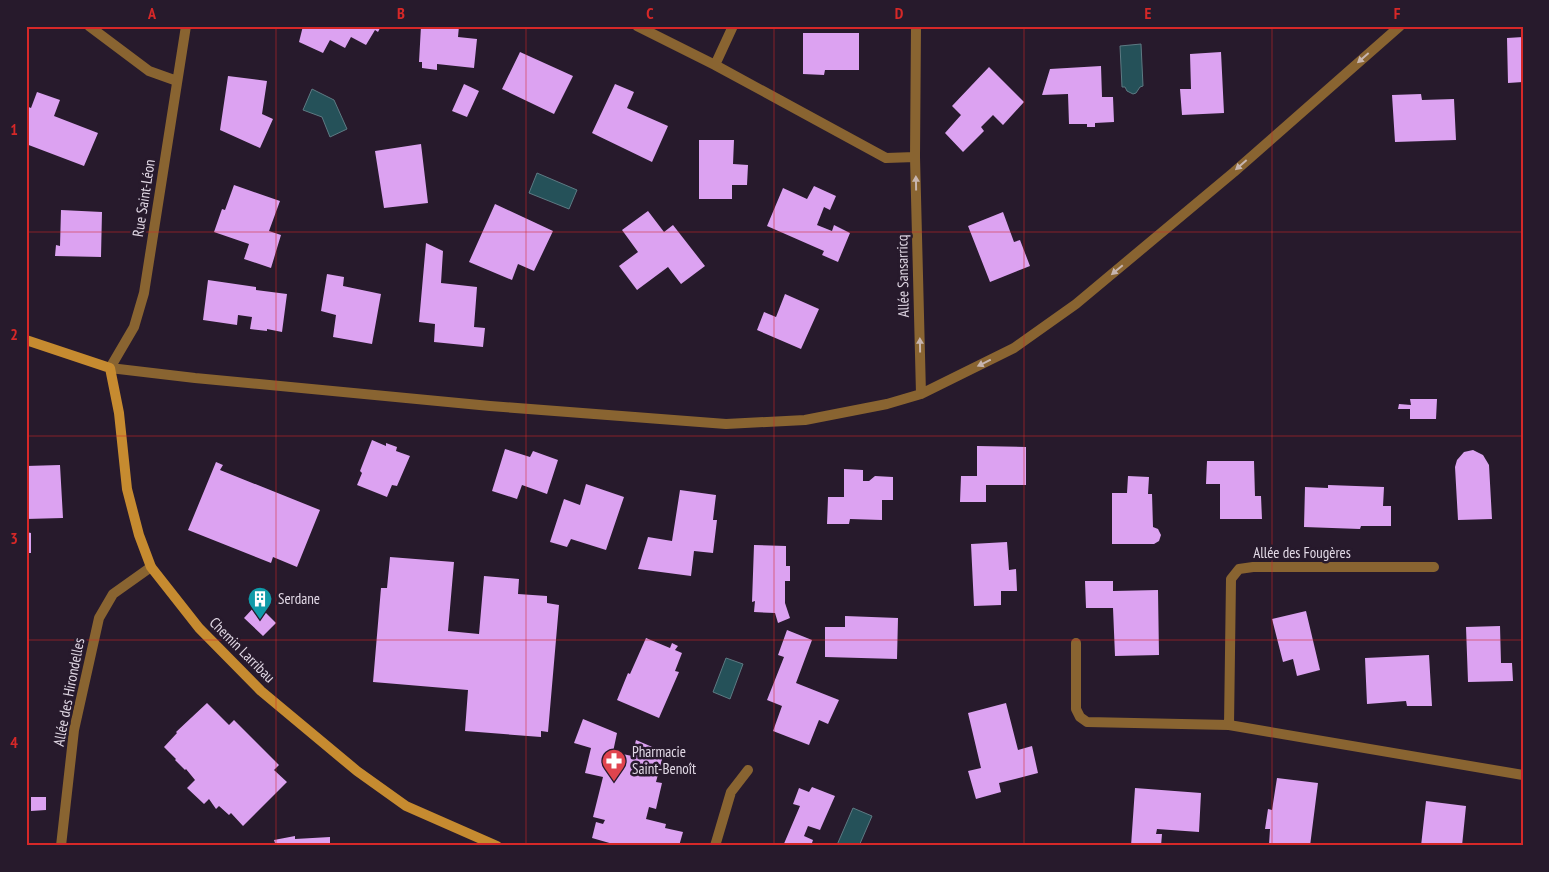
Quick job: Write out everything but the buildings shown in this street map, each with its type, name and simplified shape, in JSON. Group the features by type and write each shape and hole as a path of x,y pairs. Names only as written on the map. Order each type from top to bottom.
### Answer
{"street":[{"path":"89,26 149,71 177,81"},
{"name":"Rue Saint-Léon","path":"110,368 134,327 144,293 186,26"},
{"path":"637,26 715,65 886,158 916,157"},
{"path":"715,65 733,26"},
{"name":"Allée Sansarricq","path":"916,26 916,157 921,394"},
{"path":"26,340 110,368 194,378 470,404 726,424 805,420 887,404 921,394 1014,348 1076,304 1234,172 1400,26"},
{"name":"Chemin Larribau","path":"110,368 119,413 127,489 139,535 151,567 199,628 261,691 357,771 406,806 497,846"},
{"name":"Allée des Hirondelles","path":"61,846 74,730 99,618 114,594 151,567"},
{"name":"Allée des Fougères","path":"1228,725 1231,579 1239,569 1254,567 1434,567"},
{"path":"1076,643 1076,709 1080,717 1087,722 1228,725 1523,775"},
{"path":"715,846 731,792 748,770"}],"shaded area":[{"path":"1141,44 1143,86 1133,94 1127,91 1125,87 1122,87 1120,46"},
{"path":"312,89 334,100 347,129 330,137 322,117 303,110"},
{"path":"537,173 577,190 569,209 529,193"},
{"path":"726,658 743,664 730,699 713,692"},
{"path":"853,808 872,816 859,846 839,846 837,845"}],"place":[{"name":"Serdane","path":"260,620"},
{"name":"Pharmacie Saint-Benoît","path":"614,782"}]}
